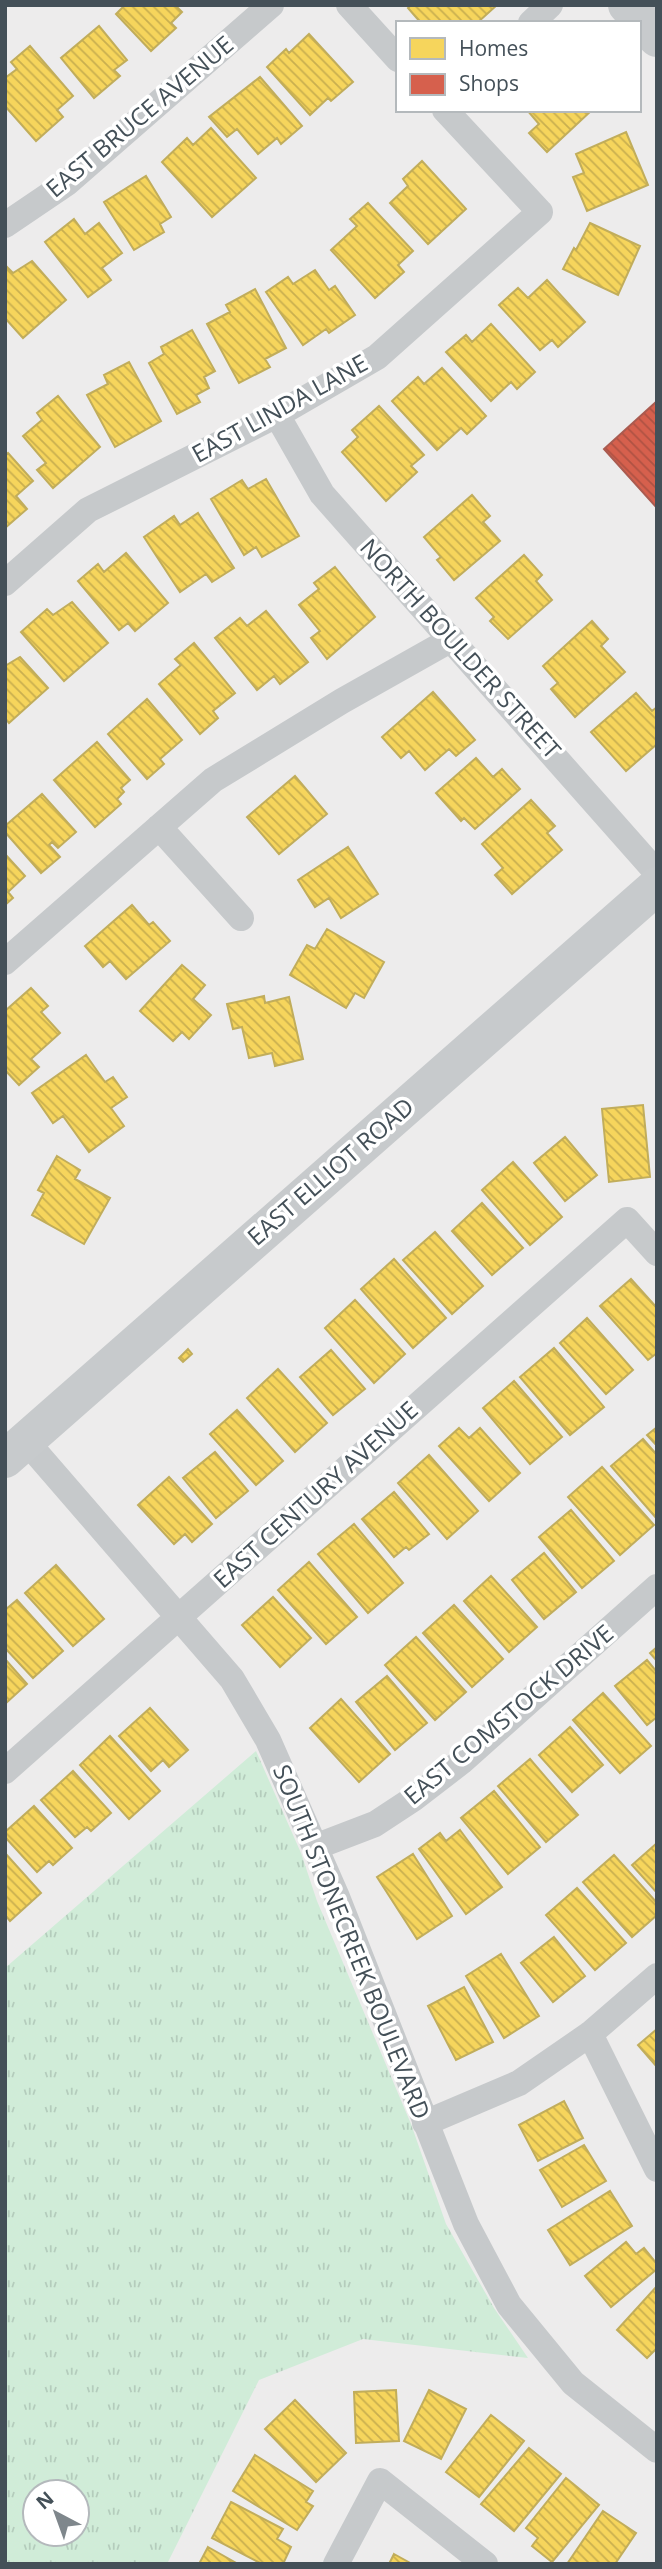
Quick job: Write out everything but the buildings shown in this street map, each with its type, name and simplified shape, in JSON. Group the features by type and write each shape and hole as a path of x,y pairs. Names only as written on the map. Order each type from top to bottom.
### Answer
{"main road":[{"path":"627,5 657,38"},
{"name":"EAST ELLIOT ROAD","path":"16,1450 657,886"}],"street":[{"name":"EAST BRUCE AVENUE","path":"5,225 67,183 271,5"},
{"path":"349,5 396,57"},
{"path":"533,21 550,5"},
{"name":"EAST LINDA LANE","path":"5,583 88,510 277,415 377,356 540,212 446,112"},
{"name":"NORTH BOULDER STREET","path":"277,415 322,494 657,873"},
{"path":"5,962 213,780 342,701 452,639"},
{"path":"159,827 241,918"},
{"name":"EAST CENTURY AVENUE","path":"5,1771 627,1220 657,1253"},
{"name":"SOUTH STONECREEK BOULEVARD","path":"16,1450 178,1617 232,1679 268,1740 388,2025 466,2224 509,2305 573,2383 657,2450"},
{"name":"EAST COMSTOCK DRIVE","path":"315,1847 375,1824 413,1800 461,1762 657,1587"},
{"path":"425,2123 519,2083 590,2034 657,1976"},
{"path":"590,2034 657,2169"},
{"path":"336,2564 380,2481 485,2564"}],"green space":[{"path":"256,1751 301,1853 317,1901 411,2124 446,2224 494,2308 528,2358 363,2339 259,2380 167,2564 5,2564 5,1968"}]}
